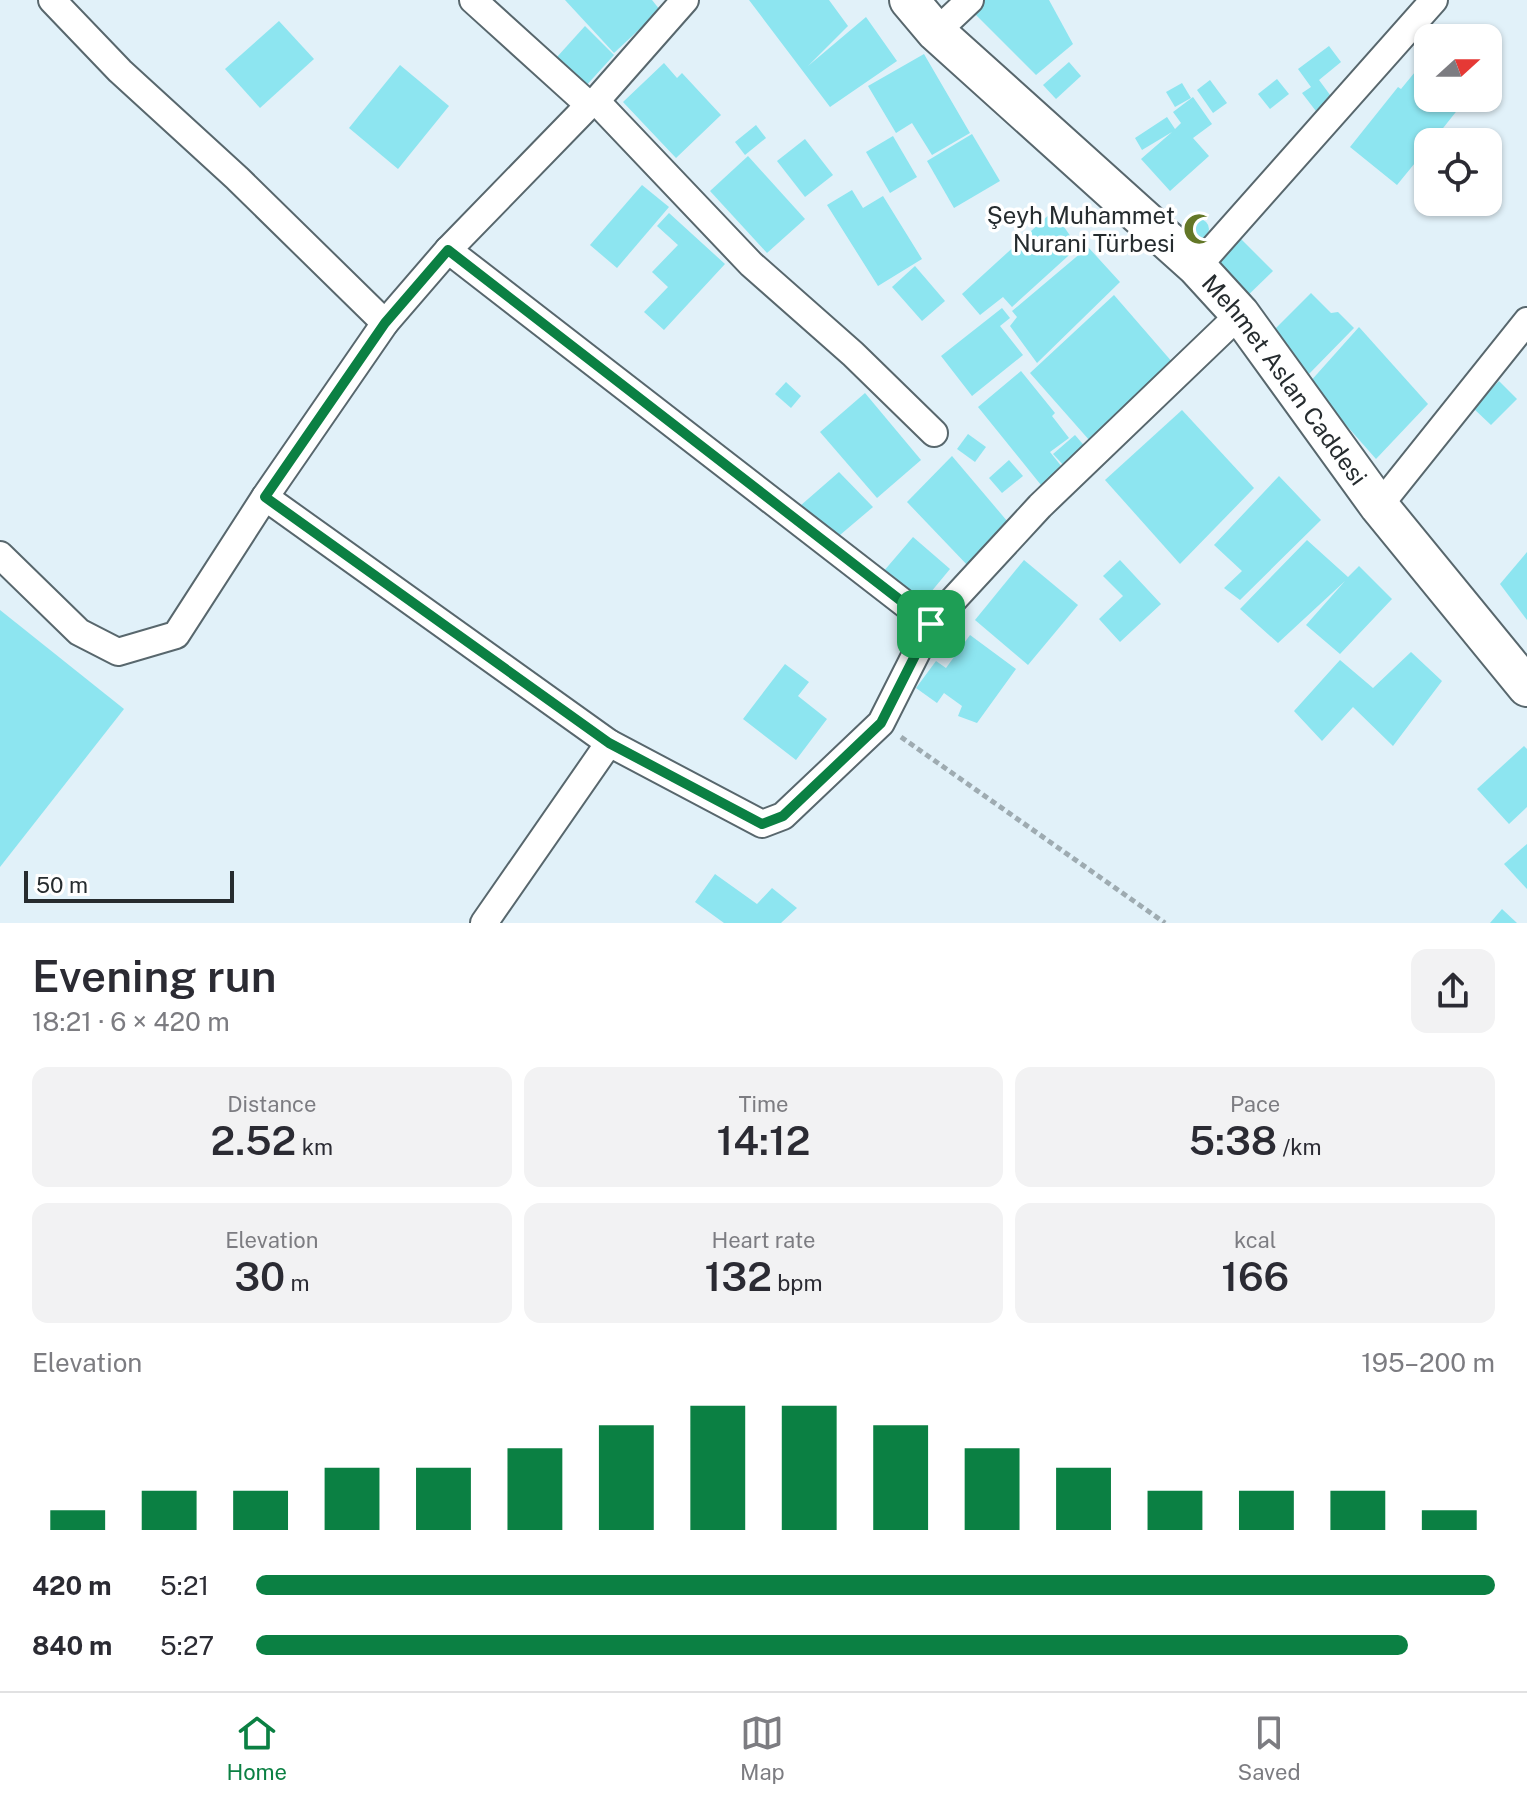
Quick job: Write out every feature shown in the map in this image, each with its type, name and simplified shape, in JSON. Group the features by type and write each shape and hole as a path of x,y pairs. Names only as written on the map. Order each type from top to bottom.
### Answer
{"street":[{"path":"52,0 120,71 237,178 385,323"},
{"path":"473,0 592,103 751,264 853,354 934,433"},
{"path":"0,555 79,632 118,652 176,635 265,497 385,323 448,250 592,103 685,0"},
{"name":"Mehmet Aslan Caddesi","path":"909,0 936,32 1197,267 1240,314 1379,506 1527,687"},
{"path":"936,32 970,0"},
{"path":"1197,267 1434,0"},
{"path":"448,250 931,624"},
{"path":"265,497 609,743 762,824 783,816 881,723 931,624 1040,506 1240,314"},
{"path":"1379,506 1527,321"},
{"path":"484,923 609,743"}],"path":[{"path":"881,723 1165,923"}],"building":[{"path":"565,0 652,0 660,10 614,53"},
{"path":"749,0 829,0 848,26 808,66 866,17 897,61 830,107"},
{"path":"984,0 1049,0 1073,44 1036,75 972,11"},
{"path":"279,21 314,59 260,108 225,69"},
{"path":"585,26 614,55 584,88 557,57"},
{"path":"1329,46 1341,62 1319,80 1336,103 1319,115 1302,93 1311,87 1298,69"},
{"path":"924,54 970,133 932,155 912,123 896,133 868,86"},
{"path":"1069,62 1081,76 1056,99 1043,85"},
{"path":"664,63 677,78 682,73 721,115 676,158 623,102"},
{"path":"400,65 449,106 398,169 349,128"},
{"path":"1414,73 1414,112 1456,112 1443,128 1414,128 1414,164 1397,185 1350,147 1398,87 1401,89"},
{"path":"1277,79 1289,94 1270,109 1258,94"},
{"path":"1210,80 1227,103 1213,113 1197,90"},
{"path":"1182,83 1191,98 1175,107 1166,92"},
{"path":"1193,97 1212,124 1193,138 1209,156 1170,191 1141,159 1172,132 1142,150 1135,138 1167,117 1175,129 1181,123 1173,112"},
{"path":"756,125 766,138 745,155 735,142"},
{"path":"972,134 1000,181 954,208 927,161"},
{"path":"893,136 917,177 890,193 866,152"},
{"path":"805,139 833,175 805,197 777,161"},
{"path":"748,156 805,219 767,253 710,191"},
{"path":"642,185 669,207 617,268 590,245"},
{"path":"852,190 863,208 883,196 922,259 878,286 827,205"},
{"path":"1053,211 1078,247 1012,307 1003,297 980,315 962,294"},
{"path":"669,213 725,264 664,330 644,312 668,287 652,272 678,245 657,226"},
{"name":"Şeyh Muhammet Nurani Türbesi","path":"1199,219 1206,222 1209,229 1206,236 1199,239 1192,236 1189,229 1192,222"},
{"path":"1238,236 1273,271 1241,302 1208,266"},
{"path":"1088,247 1120,282 1037,363 1010,326 1017,317 1012,311"},
{"path":"915,266 945,301 922,321 892,287"},
{"path":"1311,293 1331,313 1338,312 1354,328 1307,376 1268,336"},
{"path":"1114,295 1173,363 1090,441 1030,373"},
{"path":"1002,308 1010,318 1000,326 1023,355 972,396 941,356"},
{"path":"1359,327 1428,404 1376,459 1309,383"},
{"path":"1021,371 1055,413 1052,416 1069,438 1050,452 1066,472 1045,490 978,407"},
{"path":"1499,381 1517,399 1491,425 1473,408"},
{"path":"786,382 801,396 791,408 775,394"},
{"path":"865,393 921,460 877,498 820,432"},
{"path":"1182,410 1254,488 1180,564 1105,480"},
{"path":"968,434 986,447 975,462 957,449"},
{"path":"1075,435 1088,450 1067,469 1053,454"},
{"path":"952,456 1013,528 971,569 907,502"},
{"path":"1009,460 1023,476 1002,493 989,478"},
{"path":"839,472 873,507 840,535 800,506"},
{"path":"1279,476 1321,520 1240,600 1224,588 1242,571 1214,545"},
{"path":"913,537 950,569 921,604 883,572"},
{"path":"1307,540 1348,577 1359,566 1392,599 1340,654 1306,625 1345,581 1278,643 1240,609"},
{"path":"1527,552 1527,620 1500,584"},
{"path":"1024,560 1078,605 1028,665 975,620"},
{"path":"1120,560 1161,604 1120,642 1099,619 1123,596 1103,576"},
{"path":"0,610 124,709 0,867"},
{"path":"970,635 1016,669 977,723 958,716 962,706 944,693 937,703 916,688 936,661 946,668"},
{"path":"1411,652 1442,681 1393,746 1353,707 1322,741 1294,711 1340,660 1373,688"},
{"path":"785,664 809,682 798,696 827,719 796,760 743,719"},
{"path":"1524,746 1527,749 1527,807 1509,824 1477,789"},
{"path":"1527,844 1527,889 1504,864"},
{"path":"715,874 757,904 772,888 797,908 781,923 724,923 695,902"},
{"path":"1502,909 1517,923 1490,923"}],"place":[{"name":"Şeyh Muhammet Nurani Türbesi","path":"1199,229"}],"route":[{"path":"448,250 931,624 881,723 783,816 762,824 609,743 265,497 385,323 448,250"}]}
